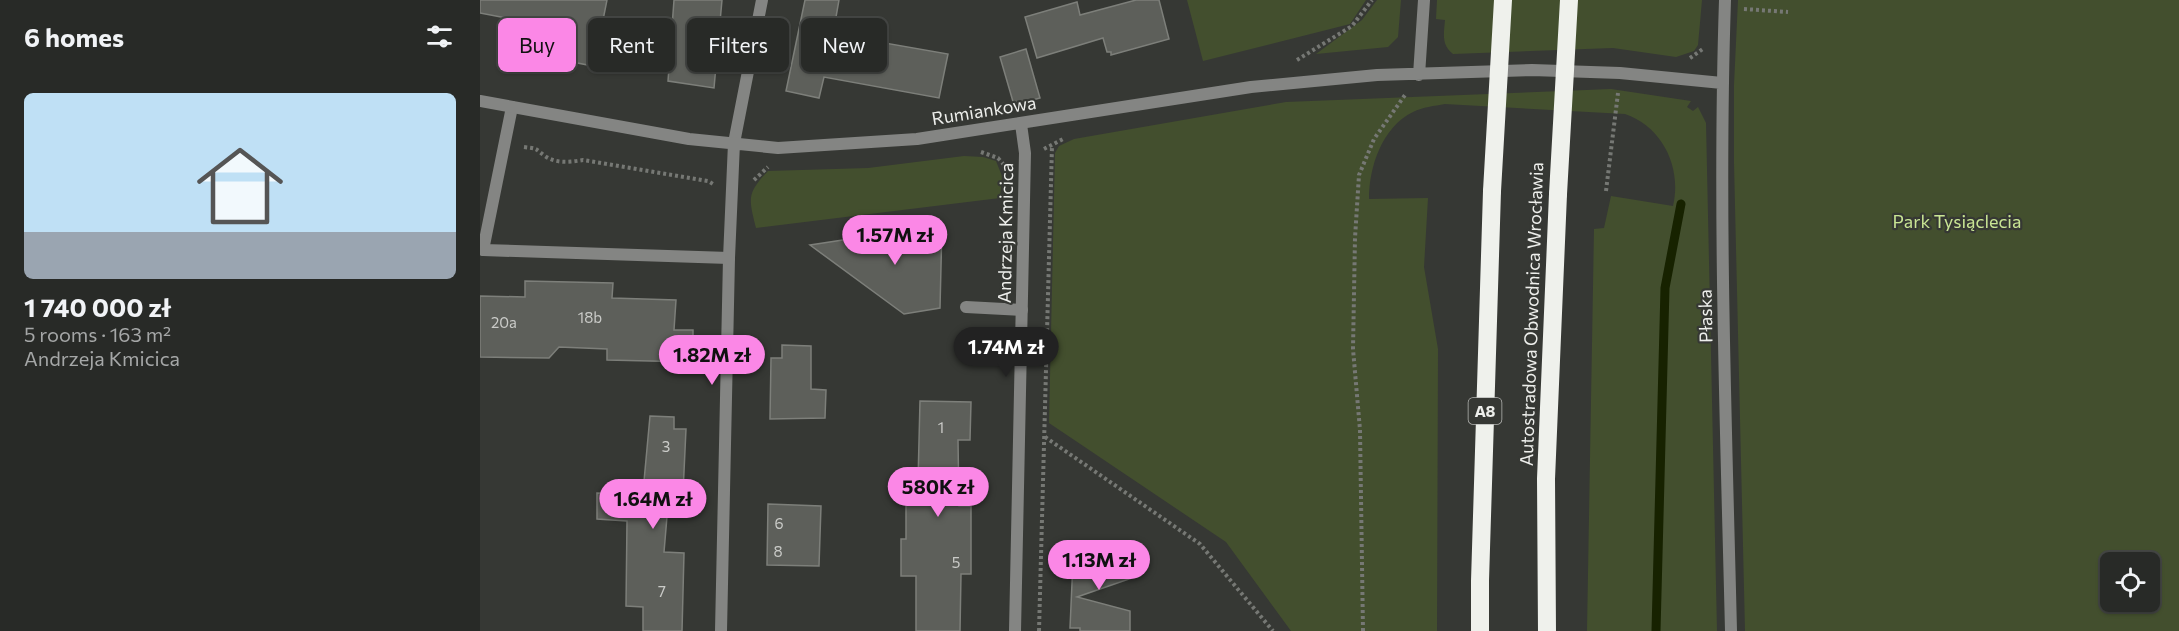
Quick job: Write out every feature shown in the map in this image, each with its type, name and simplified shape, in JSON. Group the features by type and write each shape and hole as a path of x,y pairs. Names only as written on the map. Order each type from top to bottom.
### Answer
{"highway":[{"name":"A8","path":"1480,631 1492,191 1503,0"},
{"name":"Autostradowa Obwodnica Wrocławia","path":"1547,631 1546,479 1569,0"}],"street":[{"path":"721,631 729,258 734,143 762,0"},
{"path":"1419,75 1424,0"},
{"name":"Płaska","path":"1725,4 1722,83 1724,310 1731,631"},
{"name":"Rumiankowa","path":"480,101 658,134 778,148 917,139 1277,84 1377,75 1532,70 1620,73 1722,83"},
{"path":"512,107 483,250 729,258"},
{"name":"Andrzeja Kmicica","path":"1015,631 1025,153 1021,124"},
{"path":"966,307 1022,309"}],"path":[{"path":"1297,60 1352,26 1372,0"},
{"path":"1725,4 1788,12"},
{"path":"1363,631 1360,430 1353,349 1359,175 1374,140 1419,75"},
{"path":"1606,191 1615,112"},
{"path":"504,144 538,149 546,157 566,162 583,160 708,181 716,186"},
{"path":"1039,631 1052,146"},
{"path":"977,151 987,152 998,158 1007,174"},
{"path":"751,184 768,167 778,165"},
{"path":"1020,420 1200,544 1273,631"}],"green space":[{"path":"1187,0 1366,0 1350,24 1203,61"},
{"path":"1377,0 1401,0 1398,37 1388,47 1316,54 1362,20"},
{"path":"1437,0 1702,0 1698,45 1694,51 1676,57 1613,48 1453,54 1445,43 1445,20 1436,19"},
{"name":"Park Tysiąclecia","path":"1738,0 2179,0 2179,631 1745,631 1734,85"},
{"path":"1611,89 1691,101 1687,107 1693,111 1698,107 1706,123 1717,631 1587,631 1594,229 1604,228 1611,196 1673,206 1675,192 1675,177 1667,151 1650,129 1625,114 1445,104 1421,109 1402,119 1393,127 1379,149 1372,174 1369,199 1428,198 1424,267 1438,349 1437,631 1291,631 1226,542 1049,423 1055,153 1059,146 1074,139 1286,102"},
{"path":"964,156 983,157 996,161 1002,176 1000,198 756,228 751,197 756,186 768,171 868,168"}],"building":[{"path":"480,0 607,0 603,18 588,18 588,65 576,63 576,18 506,18 480,13"},
{"path":"674,0 722,0 720,18 687,18 687,72 715,72 714,88 668,81 669,72 675,72 675,18 673,18"},
{"path":"805,0 839,0 836,18 801,18"},
{"path":"1136,0 1159,0 1169,39 1111,55 1111,52 1107,52 1103,38 1037,58 1025,17 1077,2 1080,15"},
{"path":"801,19 801,72 887,72 887,43 948,54 939,98 824,77 819,98 786,91"},
{"path":"1026,49 1040,98 1014,105 1000,57"},
{"path":"942,225 940,308 904,314 810,245"},
{"path":"525,281 613,283 612,298 676,300 674,330 693,330 693,362 607,360 607,349 559,347 549,358 480,357 480,296 525,297"},
{"path":"782,345 811,346 811,389 826,390 825,418 770,419 771,358 782,358"},
{"path":"920,401 971,402 970,440 958,440 959,506 971,506 971,574 961,574 960,631 916,631 916,576 901,576 901,539 906,539 906,481 918,481"},
{"path":"650,416 674,417 674,429 686,429 683,493 669,493 664,552 684,553 682,631 643,631 643,607 626,606 627,521 597,519 597,493 643,492"},
{"path":"768,504 821,506 819,566 767,565"},
{"path":"1082,552 1133,553 1132,578 1077,597 1130,611 1130,631 1080,631 1080,628 1070,628 1073,561 1081,561"}],"waterway":[{"path":"1656,631 1665,288 1681,204"}]}
